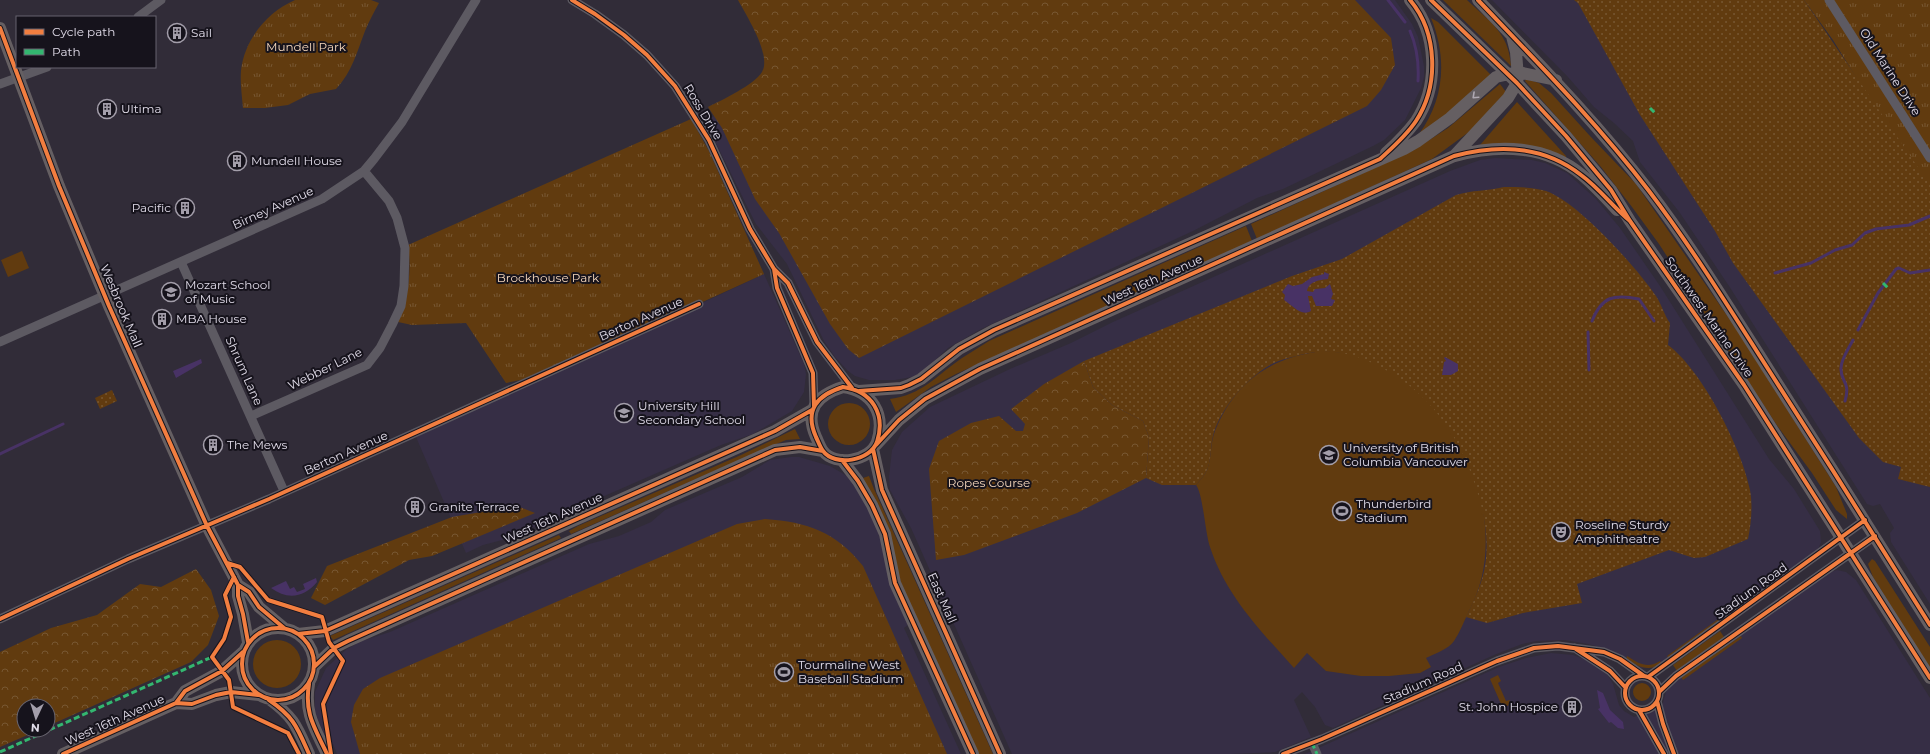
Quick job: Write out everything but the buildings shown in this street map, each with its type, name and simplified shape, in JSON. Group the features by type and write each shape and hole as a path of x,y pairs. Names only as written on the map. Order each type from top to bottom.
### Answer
{"main road":[{"path":"1380,159 1402,139 1416,121 1425,103 1432,77 1432,59 1429,38 1422,19 1410,0"},
{"name":"Southwest Marine Drive","path":"1431,0 1514,76 1611,190 1630,221 1744,385 1930,678"},
{"name":"Southwest Marine Drive","path":"1478,0 1556,80 1604,135 1649,191 1683,238 1865,520 1930,625"},
{"name":"Wesbrook Mall","path":"0,28 59,186 105,296 207,526 238,585 238,596 244,614 246,647"},
{"path":"1511,34 1516,52 1514,76 1556,80"},
{"name":"West 16th Avenue","path":"856,390 901,388 909,385 921,379 959,349 994,330 1404,148 1424,137 1450,118 1496,77 1514,76 1508,98 1454,156 980,369 925,399 899,420 874,447"},
{"path":"1454,156 1487,149 1506,148 1542,153 1582,175 1630,221"},
{"path":"327,754 308,715 306,699 308,684 315,666 334,648 348,640 775,450 800,447 823,451 842,460 861,458 874,447 880,432 881,424 877,410 871,399 856,390 843,387 832,390 813,408 813,430 823,451"},
{"name":"West 16th Avenue","path":"298,634 326,631 775,431 813,408"},
{"name":"East Mall","path":"874,447 882,490 1000,754"},
{"path":"842,460 858,481 872,505 885,534 895,583 973,754"},
{"name":"Wesbrook Mall","path":"238,585 249,592 259,607 284,628"},
{"path":"309,754 294,721 283,709 252,690 244,678 242,664 246,647 261,632 276,627 284,628 298,634 311,649 315,666"},
{"name":"West 16th Avenue","path":"176,703 185,690 222,671 246,647"},
{"path":"263,697 275,700 291,698 303,690 308,684"},
{"name":"West 16th Avenue","path":"63,754 176,703 192,704 231,692 263,697"}],"street":[{"path":"139,16 161,0"},
{"name":"Birney Avenue","path":"0,342 322,199 364,171 402,122 476,0"},
{"name":"Ross Drive","path":"572,0 595,14 624,35 647,55 675,86 710,140 750,229 774,270 788,283 817,342 856,390"},
{"name":"Old Marine Drive","path":"1829,0 1930,158"},
{"path":"0,84 44,68"},
{"name":"Webber Lane","path":"251,416 367,365 380,348 401,306 404,286 405,248 397,218 389,201 364,171"},
{"name":"Shrum Lane","path":"181,262 284,491"},
{"name":"Ross Drive","path":"774,270 777,288 813,373 813,408"},
{"name":"Berton Avenue","path":"0,619 128,559 207,526 699,304"},
{"name":"Stadium Road","path":"1283,754 1312,743 1521,651 1546,646 1604,652 1620,659 1646,676 1865,520"},
{"path":"1639,710 1648,708 1676,676 1874,536"},
{"name":"Stadium Road","path":"1574,648 1610,671 1625,687"},
{"path":"1664,754 1639,710 1627,701 1625,687 1632,679 1638,676 1646,676 1656,683 1663,724 1674,754"},
{"path":"1312,743 1317,754"}],"shaded area":[{"path":"752,0 1395,0 1412,24 1418,37 1424,66 1424,77 1421,88 1405,120 1384,140 1283,189 1257,198 1193,231 981,329 948,348 924,371 912,377 895,380 869,380 855,376 848,371 835,357 824,341 787,264 756,224 705,121 794,72"},
{"path":"1492,0 1804,0 1930,185 1930,604 1891,542 1890,533 1894,528 1880,504 1873,506 1867,504 1729,286 1680,213 1640,162 1633,141 1594,107 1568,77"},
{"name":"University of British Columbia Vancouver","path":"1495,158 1532,160 1545,163 1567,173 1596,199 1620,228 1660,286 1769,459 1794,489 1820,531 1821,542 1818,550 1653,668 1641,668 1599,647 1588,644 1565,640 1537,641 1522,644 1494,655 1333,728 1325,725 1315,707 1302,692 1294,700 1311,737 1275,752 1231,754 1012,754 911,528 890,490 889,477 892,450 902,432 930,407 1010,369 1071,343 1113,322 1450,171 1480,160"},
{"path":"1324,272 1329,274 1328,279 1312,283 1307,291 1313,292 1315,289 1325,288 1330,284 1333,294 1331,299 1335,300 1332,306 1316,306 1312,296 1308,296 1311,311 1304,313 1297,310 1284,300 1285,295 1282,292 1288,284 1293,286 1302,284 1312,277 1324,274"},
{"name":"University Hill Secondary School","path":"764,274 804,364 806,374 804,392 792,411 753,434 721,445 506,539 483,545 466,553 416,437"},
{"path":"1445,357 1458,364 1458,371 1451,375 1442,375 1444,362 1446,361 1444,358"},
{"path":"201,359 202,363 176,378 173,371"},
{"path":"799,457 830,466 847,476 854,484 875,522 908,625 904,628 961,754 337,754 333,744 329,746 315,713 315,692 326,668 347,649 362,641 390,632 589,544 619,536 651,522 665,510 742,477 770,460"},
{"path":"1837,570 1846,572 1856,580 1930,698 1930,754 1305,754 1499,667 1526,658 1551,653 1573,655 1584,659 1607,674 1613,684 1619,705 1624,711 1634,717 1662,706 1666,692 1678,679 1831,572"},
{"path":"316,578 317,582 312,587 295,596 289,596 277,592 271,588 286,581 290,589 294,587 297,592 305,589 303,584"},
{"path":"1597,690 1603,693 1610,710 1623,722 1624,729 1618,728 1611,722 1609,723 1598,709 1600,708"}],"green space":[{"name":"Mundell Park","path":"295,0 371,0 379,3 367,27 350,69 336,89 310,94 288,105 265,108 243,108 241,71 243,60 252,38 266,20 275,12"},
{"path":"738,0 1355,0 1391,38 1395,65 1381,90 1367,106 859,358 848,349 830,324 779,233 755,199 722,128 708,107 737,92 752,82 762,72 764,65 764,56 757,35"},
{"path":"1443,0 1467,0 1491,22 1507,45 1511,66"},
{"path":"1574,0 1804,0 1930,185 1930,487 1898,479 1901,467 1883,462 1859,438 1733,263 1715,231 1640,115 1578,3"},
{"path":"1804,0 1930,0 1930,197 1833,40"},
{"path":"1431,18 1438,22 1492,76 1449,116 1419,134 1428,121 1434,107 1441,78 1440,48"},
{"path":"1526,79 1539,83 1551,93 1636,184 1737,330 1836,487 1847,514 1847,519 1836,510 1812,473 1776,424 1659,244 1601,167 1525,81"},
{"path":"1500,84 1506,92 1473,129 1432,159 1257,239 1251,224 1412,151 1448,128"},
{"path":"1517,102 1566,156 1566,159 1502,143 1480,145"},
{"name":"Brockhouse Park","path":"691,119 709,151 764,274 540,376 506,383 466,323 412,325 398,322 407,294 410,265 408,245"},
{"path":"1504,187 1531,188 1546,191 1574,208 1621,253 1656,296 1670,323 1668,345 1694,372 1707,391 1730,433 1739,454 1746,473 1751,496 1751,515 1748,539 1705,557 1694,558 1669,550 1577,584 1582,603 1523,613 1487,623 1466,617 1475,599 1482,579 1487,548 1486,530 1480,503 1471,473 1463,454 1441,417 1427,401 1411,387 1394,374 1366,360 1331,352 1304,354 1278,361 1261,371 1244,385 1229,403 1218,422 1214,432 1209,466 1205,474 1196,485 1162,485 1146,478 1149,437 1143,421 1112,405 1093,387 1084,361 1292,276 1342,259 1456,195"},
{"path":"1246,226 1252,241 956,374 931,387 896,412 890,399 901,397 920,389 962,358 989,341"},
{"path":"22,251 29,268 8,277 1,260"},
{"name":"Thunderbird Stadium","path":"1323,351 1356,355 1391,371 1421,394 1447,425 1467,460 1480,498 1486,537 1482,575 1469,611 1454,641 1445,649 1426,658 1431,667 1420,673 1389,676 1361,676 1326,671 1307,653 1294,668 1257,626 1235,597 1217,565 1210,547 1200,496 1196,485 1207,470 1210,461 1213,436 1223,413 1244,385 1257,374 1287,359"},
{"name":"Ropes Course","path":"1084,361 1093,387 1112,405 1143,421 1149,437 1146,478 1077,513 964,555 936,560 929,469 939,441 971,423 999,416 1016,431 1023,431 1025,424 1011,409 1044,384"},
{"path":"112,390 117,401 100,409 95,398"},
{"path":"845,403 853,403 861,406 867,412 870,424 867,436 861,442 853,445 845,445 837,442 831,436 828,428 828,420 831,412 837,406"},
{"path":"795,429 800,439 786,440 571,534 569,531 741,455"},
{"path":"869,476 993,754 977,754 904,591 863,478"},
{"path":"517,506 535,513 432,556 409,560 325,605 311,598 327,566 452,517"},
{"path":"765,519 795,523 820,531 842,545 853,554 863,566 947,754 360,754 351,722 354,705 363,689 380,678 737,524"},
{"path":"559,535 561,538 333,640 330,636"},
{"path":"1872,559 1875,561 1930,647 1930,668 1873,577 1868,564"},
{"path":"196,569 211,590 219,616 208,645 191,662 56,722 56,698 16,698 16,738 21,738 0,747 0,652 51,628 97,615 140,584 161,587"},
{"path":"1724,615 1725,617 1669,658 1667,656"},
{"path":"1720,631 1724,637 1677,671 1673,665"},
{"path":"1741,636 1742,638 1683,680 1681,677"},
{"path":"277,640 286,642 294,647 299,655 301,664 299,673 294,681 286,686 277,688 268,686 260,681 255,673 253,664 255,655 260,647 268,642"},
{"path":"1627,656 1647,665 1660,661 1662,664 1652,668 1643,668 1626,659"},
{"path":"1498,675 1501,681 1498,683 1506,701 1510,700 1508,706 1501,704 1490,679"},
{"path":"1642,683 1648,686 1651,692 1648,698 1642,701 1636,698 1633,692 1636,686"}],"waterway":[{"path":"1388,0 1405,22"},
{"path":"1410,31 1417,56 1418,81"},
{"path":"1775,273 1811,263 1835,250 1852,245 1865,233 1876,229 1909,225 1930,216"},
{"path":"1858,330 1878,293 1896,269 1899,268 1910,273 1930,270"},
{"path":"1592,321 1600,306 1616,297 1630,297 1639,299 1654,321"},
{"path":"1588,332 1589,370"},
{"path":"1845,401 1847,389 1841,373 1841,365 1853,340"},
{"path":"0,454 63,424"}],"marked path":[{"path":"1650,108 1655,113"},
{"path":"1883,283 1889,289"},
{"path":"0,752 212,657"},
{"path":"1312,743 1317,754"}],"cycle path":[{"path":"572,0 595,14 624,35 647,55 675,86 709,140 750,229 774,269 788,283 817,342 852,388"},
{"path":"859,391 901,388 909,385 921,379 959,349 994,330 1380,159 1408,132 1416,121 1429,92 1432,76 1430,44 1426,28 1419,13 1410,0"},
{"path":"1431,0 1517,83 1566,136 1611,190 1630,221 1744,385 1930,678"},
{"path":"1478,0 1588,117 1609,141 1665,213 1726,303 1930,625"},
{"path":"0,28 59,186 109,306 207,526 238,585 249,592 259,607 284,628"},
{"path":"876,445 899,420 925,399 980,369 1454,156 1471,152 1504,149 1536,153 1551,158 1566,165 1588,180 1630,221"},
{"path":"774,269 777,288 813,373 814,406"},
{"path":"0,619 128,559 269,499 699,304"},
{"path":"843,387 862,393 869,399 878,413 880,422 877,442 873,448 867,454 852,460 836,459 828,456 823,451 816,437 812,419 812,411 820,399 826,394 843,387"},
{"path":"298,634 325,631 775,431 812,410"},
{"path":"315,666 334,648 348,641 775,450 800,447 823,451"},
{"path":"873,449 882,490 1000,754"},
{"path":"842,460 858,481 872,505 885,534 895,583 973,754"},
{"path":"1648,677 1865,520"},
{"path":"1659,692 1676,676 1875,536"},
{"path":"227,563 240,567 268,600 322,617 329,642 343,661 323,704 331,754"},
{"path":"234,577 225,595 231,617 224,639 212,657 229,680 233,707 288,733 299,754"},
{"path":"238,585 238,596 248,642"},
{"path":"271,628 285,628 292,630 304,638 312,650 314,664 312,678 304,690 292,698 285,700 271,700 264,698 252,690 244,678 242,671 242,657 244,650 252,638 264,630 271,628"},
{"path":"1283,754 1322,739 1497,661 1534,648 1558,646 1604,652 1620,659 1644,676"},
{"path":"1576,649 1610,671 1625,687"},
{"path":"176,703 185,691 222,671 243,652"},
{"path":"1645,676 1654,681 1658,686 1659,693 1658,700 1654,705 1649,709 1639,710 1635,709 1626,700 1625,690 1626,686 1635,677 1645,676"},
{"path":"309,684 309,712 327,754"},
{"path":"63,754 176,703 192,704 216,695 231,692 258,695"},
{"path":"269,700 284,712 294,723 309,754"},
{"path":"1657,701 1663,724 1674,754"},
{"path":"1639,710 1664,754"}],"place":[{"name":"Sail","path":"177,33"},
{"name":"Ultima","path":"107,109"},
{"name":"Mundell House","path":"237,161"},
{"name":"Pacific","path":"185,208"},
{"name":"Mozart School of Music","path":"171,292"},
{"name":"MBA House","path":"162,319"},
{"name":"University Hill Secondary School","path":"624,413"},
{"name":"The Mews","path":"213,445"},
{"name":"University of British Columbia Vancouver","path":"1329,455"},
{"name":"Granite Terrace","path":"415,507"},
{"name":"Thunderbird Stadium","path":"1342,511"},
{"name":"Roseline Sturdy Amphitheatre","path":"1561,532"},
{"name":"Tourmaline West Baseball Stadium","path":"784,672"},
{"name":"St. John Hospice","path":"1572,707"}]}
